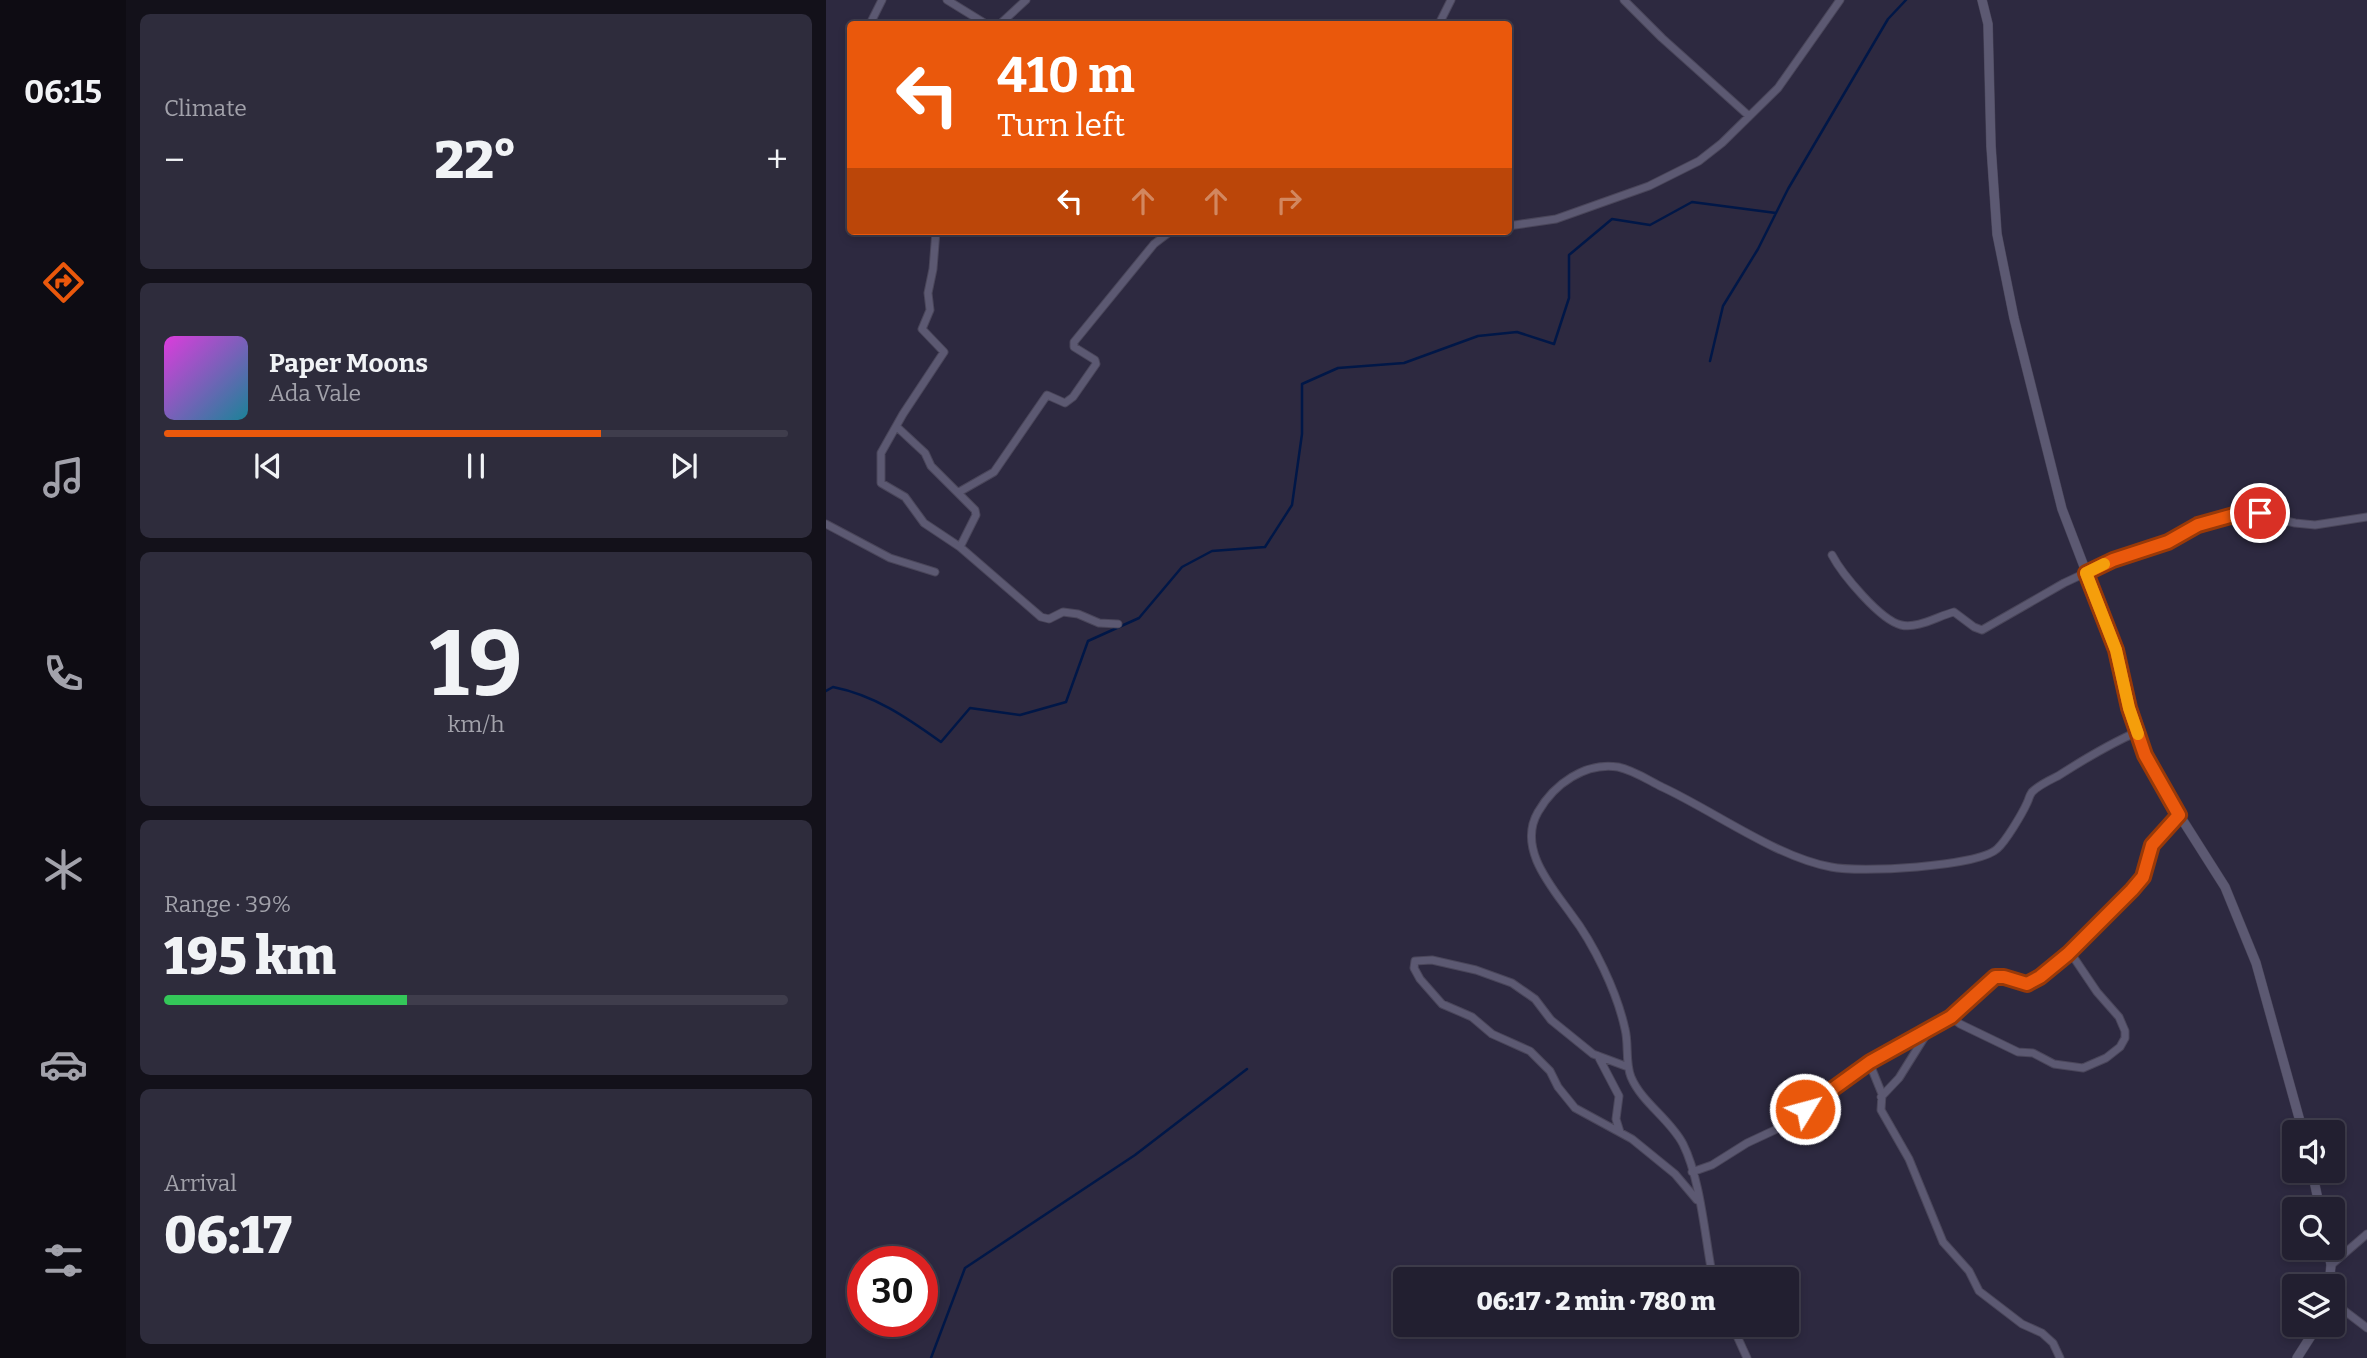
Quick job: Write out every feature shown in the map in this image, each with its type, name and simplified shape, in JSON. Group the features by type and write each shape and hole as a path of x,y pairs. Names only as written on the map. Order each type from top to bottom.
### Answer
{"street":[{"path":"872,21 882,0"},
{"path":"947,0 981,21"},
{"path":"1003,21 1026,0"},
{"path":"1440,21 1451,0"},
{"path":"1624,0 1749,116"},
{"path":"1512,225 1556,219 1648,186 1699,161 1722,143 1778,88 1840,0"},
{"path":"1982,0 1988,24 1997,234 2014,318 2062,509 2116,650 2129,708 2145,755 2225,887 2256,963 2300,1120"},
{"path":"936,235 928,293 930,310 922,329 944,352 881,453 881,483 907,499 917,516 960,547 1041,617 1049,618 1063,612 1118,624"},
{"path":"959,492 995,471 1047,395 1065,403 1073,397 1096,364 1095,360 1074,347 1074,342 1154,244 1166,235"},
{"path":"897,426 925,453 931,466 976,512 960,547"},
{"path":"1832,555 1851,584 1875,607 1901,625 1919,623 1954,612 1974,627 1982,629 2086,573 2121,557 2168,542 2198,525 2241,513 2260,513 2295,523 2315,525 2367,517"},
{"path":"826,524 890,558 935,572"},
{"path":"1711,1267 1700,1204 1682,1142 1631,1078 1625,1027 1608,982 1592,947 1543,876 1537,861 1531,838 1537,814 1548,798 1570,778 1591,768 1603,766 1626,769 1797,858 1832,868 1879,870 1927,866 1992,852 1998,848 2034,791 2101,750 2137,732"},
{"path":"1692,1172 1712,1165 1754,1139 1777,1129 1870,1062 1951,1017 1995,977 2031,983 2070,952 2138,883 2143,877 2152,845 2179,815"},
{"path":"1951,1017 2018,1052 2034,1053 2054,1064 2083,1068 2097,1062 2120,1047 2125,1031 2119,1017 2097,992 2070,952"},
{"path":"1628,1067 1598,1056 1551,1020 1535,999 1512,982 1433,960 1415,961 1414,968 1420,979 1442,1004 1472,1017 1492,1034 1530,1051 1550,1071 1558,1087 1576,1108 1620,1132 1675,1174 1700,1204"},
{"path":"1881,1097 1899,1078 1929,1030"},
{"path":"1598,1056 1619,1096 1616,1119 1620,1132"},
{"path":"1870,1062 1881,1097 1881,1110 1909,1159 1943,1242 1969,1271 1979,1292 2022,1324 2042,1333 2053,1343 2060,1358"},
{"path":"2331,1265 2367,1234"},
{"path":"2330,1260 2330,1274"},
{"path":"2345,1311 2367,1328"},
{"path":"1737,1337 1747,1358"},
{"path":"2297,1358 2310,1337"}],"waterway":[{"path":"1710,361 1723,306 1888,19 1906,0"},
{"path":"826,691 833,687 876,701 941,742 970,708 1020,715 1066,702 1088,641 1139,618 1182,567 1212,551 1265,547 1292,505 1302,434 1302,384 1338,368 1404,363 1478,336 1517,332 1554,344 1569,298 1569,255 1612,219 1650,225 1692,202 1776,213"},
{"path":"931,1358 965,1268 1135,1155 1247,1069"}],"slow traffic":[{"path":"2104,564 2086,573 2116,650 2129,708 2138,734"}],"route":[{"path":"1805,1109 1870,1062 1951,1017 1995,977 2027,984 2040,977 2101,922 2143,877 2152,845 2179,815 2145,755 2129,708 2116,650 2086,573 2113,560 2161,545 2198,525 2241,513 2260,513"}]}
